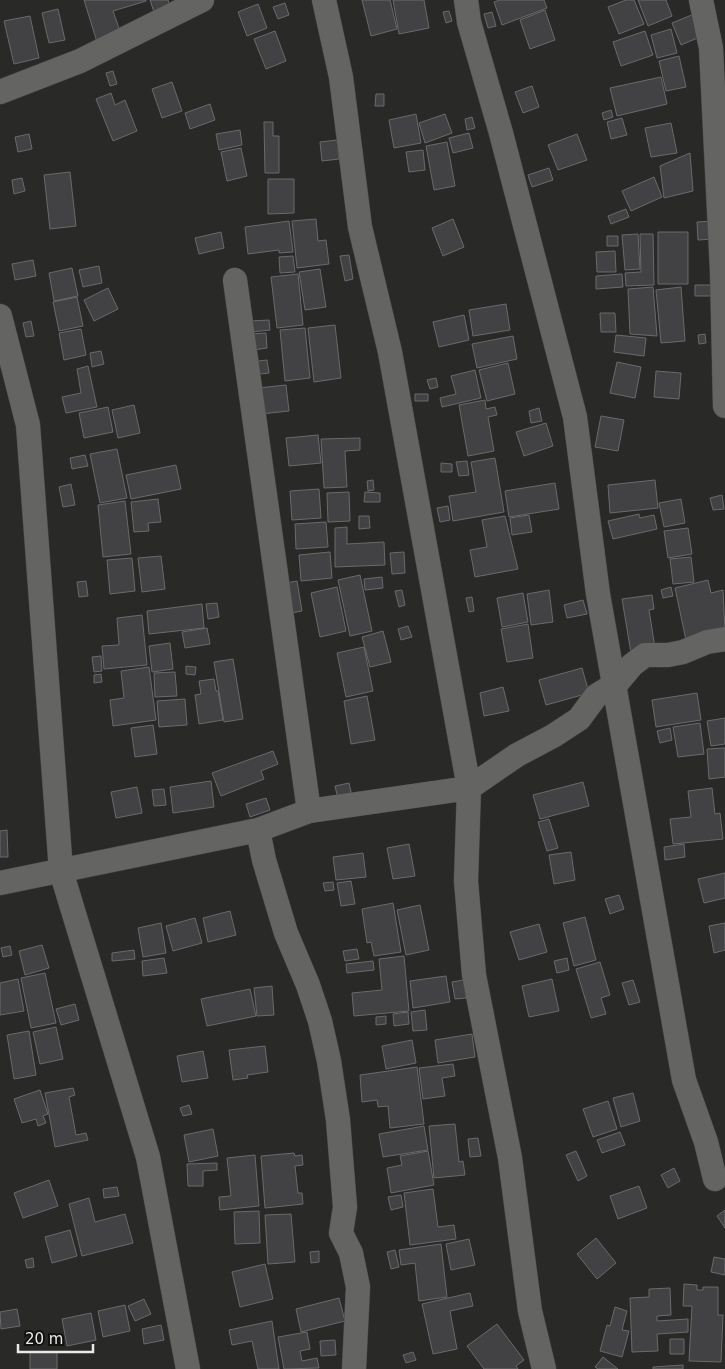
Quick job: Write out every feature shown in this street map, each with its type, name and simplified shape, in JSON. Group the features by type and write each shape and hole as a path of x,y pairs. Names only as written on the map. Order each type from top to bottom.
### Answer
{"street":[{"path":"0,92 80,61 202,0"},
{"path":"324,0 341,77 360,227 390,352 468,788 466,881 474,975 510,1158 530,1311 544,1369"},
{"path":"466,0 469,22 502,133 575,417 598,594 684,1080 706,1142 715,1179"},
{"path":"701,0 712,48 720,121 725,406"},
{"path":"235,280 309,811"},
{"path":"0,316 28,425 61,871 148,1157 188,1369"},
{"path":"0,883 258,830 309,811 468,788 517,755 553,736 579,719 596,696 614,686 632,664 645,655 675,654 707,642 725,639"},
{"path":"258,830 264,860 286,933 308,985 320,1021 329,1061 338,1120 345,1207 341,1233 351,1253 358,1287 354,1369"}],"building":[{"path":"84,0 146,1 113,11 121,34 97,42"},
{"path":"150,0 168,0 172,12 156,18"},
{"path":"362,0 390,0 397,29 371,36"},
{"path":"393,0 424,0 429,28 399,34"},
{"path":"500,0 544,0 547,8 502,25 494,2"},
{"path":"626,0 634,0 644,24 619,34 608,7"},
{"path":"638,0 666,0 672,16 648,26"},
{"path":"285,3 289,15 278,19 273,7"},
{"path":"258,4 267,28 247,36 238,12"},
{"path":"58,9 65,40 49,43 42,13"},
{"path":"545,10 555,40 530,49 520,20"},
{"path":"449,11 452,21 446,23 443,12"},
{"path":"492,12 496,26 488,28 484,14"},
{"path":"699,12 707,34 681,45 672,23"},
{"path":"30,16 39,58 14,64 4,21"},
{"path":"671,29 677,53 657,58 651,35"},
{"path":"275,31 286,61 266,69 254,39"},
{"path":"645,31 653,55 621,66 613,42"},
{"path":"679,56 686,87 666,91 659,61"},
{"path":"113,71 117,84 110,86 106,73"},
{"path":"661,77 667,104 617,116 610,88"},
{"path":"172,82 182,111 162,118 152,89"},
{"path":"532,86 539,107 523,113 515,92"},
{"path":"111,93 115,105 125,100 137,131 113,141 96,99"},
{"path":"376,94 384,94 384,106 375,106"},
{"path":"210,104 215,120 190,129 185,113"},
{"path":"611,110 613,117 604,120 602,113"},
{"path":"416,114 421,143 394,148 389,120"},
{"path":"445,114 452,133 425,143 419,123"},
{"path":"472,117 475,128 467,130 465,119"},
{"path":"622,118 627,135 611,139 607,122"},
{"path":"264,122 273,122 273,136 279,136 279,173 265,173"},
{"path":"671,123 677,153 651,157 645,128"},
{"path":"240,130 242,145 219,150 216,134"},
{"path":"469,133 473,148 453,153 449,138"},
{"path":"29,134 32,149 18,152 15,137"},
{"path":"577,134 587,160 558,170 548,145"},
{"path":"337,140 339,159 322,161 320,142"},
{"path":"447,142 455,186 434,190 426,146"},
{"path":"241,148 247,176 227,181 221,152"},
{"path":"423,150 425,170 409,172 406,152"},
{"path":"690,153 693,191 664,198 660,166"},
{"path":"549,168 553,180 532,187 528,175"},
{"path":"70,172 76,226 50,229 44,175"},
{"path":"654,177 662,197 631,211 622,191"},
{"path":"22,178 25,191 14,194 12,180"},
{"path":"268,179 294,179 294,213 268,214"},
{"path":"626,209 629,217 611,224 608,216"},
{"path":"316,219 318,241 326,240 329,264 297,268 292,221"},
{"path":"453,219 464,247 443,256 432,228"},
{"path":"289,221 293,252 279,253 279,250 248,254 245,227"},
{"path":"713,221 714,239 698,240 697,222"},
{"path":"221,232 224,248 199,254 195,238"},
{"path":"658,232 688,232 688,284 658,284"},
{"path":"638,234 640,269 625,270 622,235"},
{"path":"640,234 653,234 654,285 626,286 625,273 641,272"},
{"path":"607,236 618,236 618,246 607,246"},
{"path":"615,251 616,272 597,272 596,252"},
{"path":"349,255 353,279 345,281 340,256"},
{"path":"293,256 295,272 280,273 279,257"},
{"path":"33,260 36,276 15,280 12,264"},
{"path":"99,266 102,283 83,287 79,270"},
{"path":"72,268 78,296 54,301 49,273"},
{"path":"320,269 326,307 305,310 299,272"},
{"path":"298,274 303,325 277,328 271,277"},
{"path":"622,274 623,287 596,289 596,276"},
{"path":"695,285 713,285 713,296 695,296"},
{"path":"653,287 657,336 630,334 628,289"},
{"path":"681,287 685,341 661,343 656,290"},
{"path":"108,288 118,309 94,321 84,300"},
{"path":"77,297 83,326 59,331 53,302"},
{"path":"506,304 510,330 473,336 469,310"},
{"path":"600,313 615,313 616,332 601,332"},
{"path":"464,315 469,340 439,347 433,322"},
{"path":"269,320 270,330 251,332 251,321"},
{"path":"31,321 34,336 26,337 23,323"},
{"path":"335,325 341,378 314,382 308,328"},
{"path":"305,328 310,378 285,381 280,330"},
{"path":"81,329 86,355 64,360 59,333"},
{"path":"266,333 267,348 253,350 251,334"},
{"path":"705,334 706,343 699,344 698,335"},
{"path":"616,335 646,338 644,356 614,352"},
{"path":"513,336 517,359 477,368 472,344"},
{"path":"101,351 104,364 92,367 90,353"},
{"path":"267,360 269,373 251,375 250,362"},
{"path":"617,362 641,367 635,398 610,393"},
{"path":"508,363 515,394 487,401 479,370"},
{"path":"88,366 97,407 66,413 62,397 81,393 77,369"},
{"path":"475,370 481,398 442,407 440,398 456,394 451,376"},
{"path":"656,371 681,373 679,399 654,397"},
{"path":"436,378 438,387 430,389 427,380"},
{"path":"286,385 289,411 261,414 258,388"},
{"path":"415,394 428,394 428,401 415,401"},
{"path":"485,400 486,409 495,407 497,415 488,417 494,451 468,456 459,405"},
{"path":"134,405 140,433 118,438 112,410"},
{"path":"108,407 113,432 84,438 79,413"},
{"path":"539,408 542,421 531,423 529,411"},
{"path":"601,416 624,420 618,451 595,447"},
{"path":"546,423 553,446 524,456 516,432"},
{"path":"318,435 321,463 289,466 286,438"},
{"path":"360,438 360,450 345,451 347,487 324,488 321,439"},
{"path":"117,449 127,498 100,503 90,454"},
{"path":"85,455 88,466 72,469 70,458"},
{"path":"495,458 504,512 453,521 449,496 476,492 471,462"},
{"path":"467,461 469,475 459,476 456,462"},
{"path":"441,463 452,464 452,472 441,472"},
{"path":"176,465 181,489 131,499 126,475"},
{"path":"373,480 374,490 368,491 367,481"},
{"path":"655,480 658,508 610,513 608,485"},
{"path":"555,483 559,509 509,517 505,491"},
{"path":"71,484 75,505 63,507 59,487"},
{"path":"319,489 321,518 292,520 290,491"},
{"path":"349,492 350,521 328,522 327,493"},
{"path":"365,492 380,493 380,502 364,502"},
{"path":"722,495 724,509 713,510 710,498"},
{"path":"158,499 161,522 148,523 149,531 134,532 131,502"},
{"path":"681,499 685,523 664,527 659,503"},
{"path":"125,501 131,554 103,557 98,505"},
{"path":"448,506 450,520 440,522 437,508"},
{"path":"639,514 640,518 654,515 657,529 613,539 608,521"},
{"path":"529,515 532,532 512,535 510,518"},
{"path":"359,516 369,516 370,528 359,529"},
{"path":"505,516 518,569 475,577 470,550 487,547 482,520"},
{"path":"326,522 328,547 296,549 295,524"},
{"path":"347,527 347,544 384,542 385,565 335,567 335,528"},
{"path":"688,528 692,554 668,558 664,531"},
{"path":"330,552 332,578 301,581 299,555"},
{"path":"404,552 405,573 392,574 390,553"},
{"path":"161,556 165,589 142,592 138,558"},
{"path":"691,557 694,582 673,584 670,559"},
{"path":"132,558 135,591 110,594 107,560"},
{"path":"360,575 372,631 350,636 338,580"},
{"path":"382,577 383,588 365,590 364,579"},
{"path":"708,580 711,593 723,590 725,631 686,640 675,588"},
{"path":"86,581 88,596 79,597 77,582"},
{"path":"297,581 302,611 291,613 286,583"},
{"path":"337,587 346,631 320,637 311,593"},
{"path":"671,587 673,596 663,598 661,590"},
{"path":"402,590 405,605 399,607 395,591"},
{"path":"549,590 553,622 531,625 527,594"},
{"path":"523,593 528,622 502,627 497,598"},
{"path":"652,595 654,609 649,610 655,648 631,653 622,599"},
{"path":"472,597 474,611 469,612 466,598"},
{"path":"583,600 587,614 567,618 564,605"},
{"path":"217,603 219,617 208,619 206,604"},
{"path":"202,604 204,628 149,634 147,611"},
{"path":"142,615 147,665 104,669 102,646 119,645 117,618"},
{"path":"528,624 533,658 507,662 501,629"},
{"path":"408,626 412,637 401,640 398,629"},
{"path":"207,628 210,644 185,648 182,632"},
{"path":"383,631 391,662 370,667 362,637"},
{"path":"170,643 173,669 152,672 149,646"},
{"path":"364,647 373,691 346,697 337,653"},
{"path":"101,656 102,671 94,672 92,657"},
{"path":"233,659 243,719 224,722 214,662"},
{"path":"186,666 196,667 195,675 186,674"},
{"path":"149,667 156,720 113,726 110,700 124,698 121,671"},
{"path":"582,668 589,693 546,705 539,680"},
{"path":"175,672 177,696 155,697 154,673"},
{"path":"101,674 102,682 94,683 94,675"},
{"path":"214,679 223,720 199,724 195,695 201,694 199,681"},
{"path":"503,687 509,711 484,716 480,693"},
{"path":"697,693 701,720 656,727 652,700"},
{"path":"367,696 375,740 351,744 344,701"},
{"path":"185,699 187,725 159,727 157,701"},
{"path":"725,718 725,744 711,746 707,721"},
{"path":"700,723 704,754 678,757 673,727"},
{"path":"153,725 157,754 135,757 131,728"},
{"path":"670,728 672,740 660,743 657,731"},
{"path":"725,748 725,777 709,779 707,749"},
{"path":"273,751 278,764 261,771 264,779 221,796 212,773"},
{"path":"211,781 214,807 173,813 170,787"},
{"path":"583,782 589,806 540,819 533,795"},
{"path":"349,783 354,805 340,808 335,786"},
{"path":"137,787 142,813 116,818 111,792"},
{"path":"712,788 715,814 720,813 723,839 673,844 670,819 691,817 688,791"},
{"path":"164,789 166,805 154,806 152,790"},
{"path":"266,798 270,810 250,817 246,804"},
{"path":"549,819 558,848 547,851 538,822"},
{"path":"7,830 8,857 0,857 0,831"},
{"path":"409,844 415,876 393,879 387,848"},
{"path":"684,844 685,857 665,860 664,847"},
{"path":"571,852 575,880 554,884 549,855"},
{"path":"363,853 366,877 336,880 333,857"},
{"path":"725,873 725,898 704,903 698,879"},
{"path":"351,881 355,904 341,906 337,883"},
{"path":"333,882 334,890 325,891 323,883"},
{"path":"619,895 624,909 610,914 605,899"},
{"path":"393,903 401,952 374,956 371,942 367,943 362,909"},
{"path":"420,905 429,950 406,955 397,910"},
{"path":"230,911 236,935 208,942 203,918"},
{"path":"585,917 596,960 574,966 563,923"},
{"path":"195,918 202,943 173,951 166,926"},
{"path":"161,923 166,953 143,957 138,928"},
{"path":"725,923 725,950 714,953 709,926"},
{"path":"539,924 547,952 519,960 510,932"},
{"path":"42,945 49,968 25,975 19,951"},
{"path":"10,946 12,955 3,957 1,948"},
{"path":"357,949 359,959 345,961 343,951"},
{"path":"134,950 135,959 112,961 112,953"},
{"path":"404,956 409,1011 354,1016 352,993 382,990 379,959"},
{"path":"164,958 167,973 143,976 142,961"},
{"path":"567,958 569,970 557,973 554,961"},
{"path":"373,961 374,970 347,973 346,964"},
{"path":"600,962 610,995 601,998 606,1014 591,1018 576,969"},
{"path":"45,973 56,1023 31,1028 21,978"},
{"path":"446,976 450,1002 413,1008 410,981"},
{"path":"18,979 24,1011 0,1015 0,983"},
{"path":"552,979 559,1011 529,1017 522,986"},
{"path":"464,980 466,998 455,999 452,982"},
{"path":"633,980 640,1002 629,1005 622,983"},
{"path":"272,986 274,1015 257,1016 254,988"},
{"path":"250,989 256,1016 207,1026 201,999"},
{"path":"75,1004 79,1020 61,1025 56,1009"},
{"path":"425,1010 427,1030 413,1031 411,1012"},
{"path":"408,1012 409,1024 394,1026 393,1014"},
{"path":"386,1016 386,1024 376,1025 376,1017"},
{"path":"56,1027 63,1059 40,1064 33,1032"},
{"path":"29,1031 36,1075 14,1079 7,1035"},
{"path":"472,1034 475,1057 438,1063 435,1040"},
{"path":"412,1040 416,1063 386,1069 382,1046"},
{"path":"265,1046 268,1072 247,1075 248,1078 233,1080 229,1050"},
{"path":"203,1051 208,1078 182,1082 177,1056"},
{"path":"453,1064 455,1076 442,1078 445,1096 423,1099 419,1068"},
{"path":"417,1067 424,1124 390,1128 388,1106 378,1107 377,1100 362,1102 360,1075"},
{"path":"73,1088 75,1095 69,1097 76,1135 86,1133 88,1140 55,1147 45,1093"},
{"path":"40,1090 48,1114 43,1116 46,1123 38,1126 36,1119 22,1123 14,1099"},
{"path":"633,1093 640,1121 621,1127 613,1098"},
{"path":"608,1101 617,1129 593,1137 583,1109"},
{"path":"189,1105 192,1114 183,1116 180,1108"},
{"path":"455,1124 459,1162 463,1161 465,1175 434,1178 429,1126"},
{"path":"424,1126 428,1150 383,1157 379,1134"},
{"path":"213,1129 218,1156 189,1162 184,1135"},
{"path":"620,1132 625,1145 602,1153 597,1140"},
{"path":"478,1138 481,1156 470,1157 468,1139"},
{"path":"428,1151 434,1185 391,1193 387,1168 402,1165 400,1156"},
{"path":"576,1151 587,1176 578,1181 566,1155"},
{"path":"294,1153 295,1156 302,1155 303,1165 295,1166 298,1193 302,1193 303,1204 265,1208 261,1156"},
{"path":"255,1155 259,1206 220,1210 219,1197 231,1196 227,1158"},
{"path":"217,1163 217,1170 203,1171 203,1186 188,1186 187,1164"},
{"path":"674,1168 680,1181 668,1188 661,1175"},
{"path":"49,1180 58,1206 23,1218 14,1193"},
{"path":"639,1186 647,1208 618,1219 610,1196"},
{"path":"117,1187 119,1196 104,1198 103,1189"},
{"path":"433,1189 438,1227 454,1225 456,1239 410,1245 404,1193"},
{"path":"401,1195 403,1207 391,1210 388,1197"},
{"path":"89,1198 95,1222 125,1214 133,1243 82,1256 69,1204"},
{"path":"725,1210 725,1228 717,1216"},
{"path":"259,1211 260,1243 235,1244 234,1212"},
{"path":"291,1214 295,1262 268,1264 265,1215"},
{"path":"70,1230 77,1256 52,1263 45,1237"},
{"path":"596,1238 616,1263 597,1279 577,1254"},
{"path":"469,1239 475,1265 451,1270 446,1244"},
{"path":"441,1244 447,1297 419,1301 415,1263 401,1265 399,1250"},
{"path":"395,1250 399,1267 391,1269 387,1252"},
{"path":"319,1251 319,1262 311,1263 310,1252"},
{"path":"714,1257 725,1259 725,1275 711,1272"},
{"path":"33,1258 34,1267 27,1268 25,1260"},
{"path":"265,1264 273,1299 240,1307 232,1272"},
{"path":"684,1284 697,1285 697,1290 703,1290 703,1287 718,1287 718,1315 723,1315 721,1362 689,1361 692,1306 683,1306"},
{"path":"670,1288 671,1315 657,1316 657,1321 688,1319 688,1332 657,1334 658,1351 632,1352 630,1298 649,1297 649,1289"},
{"path":"470,1293 473,1306 450,1311 457,1349 433,1354 422,1304"},
{"path":"339,1298 345,1321 301,1332 296,1309"},
{"path":"144,1299 151,1314 135,1321 128,1306"},
{"path":"125,1305 130,1331 103,1337 98,1311"},
{"path":"615,1307 627,1311 622,1330 629,1331 622,1357 600,1351 607,1325 610,1326"},
{"path":"17,1309 20,1326 1,1329 0,1312"},
{"path":"91,1313 96,1340 67,1346 62,1319"},
{"path":"272,1321 279,1369 258,1369 252,1341 232,1345 229,1330"},
{"path":"497,1324 524,1360 516,1366 518,1369 484,1369 467,1346"},
{"path":"161,1325 164,1340 144,1344 142,1329"},
{"path":"307,1332 310,1349 300,1351 302,1361 317,1358 319,1368 284,1369 278,1337"},
{"path":"670,1339 684,1339 684,1354 670,1354"},
{"path":"335,1340 336,1355 321,1356 320,1341"},
{"path":"30,1352 57,1352 57,1369 30,1369"},
{"path":"413,1352 416,1360 406,1363 403,1355"},
{"path":"603,1357 618,1369 598,1369 595,1367"},
{"path":"683,1365 683,1369 653,1369 653,1367"}]}
